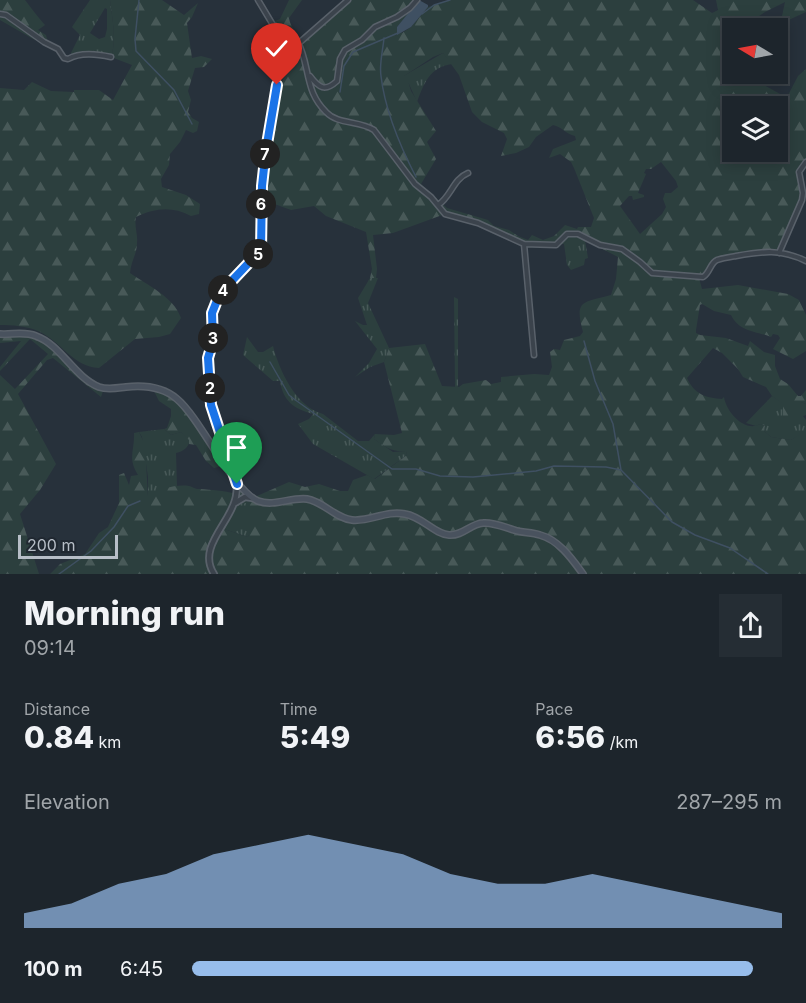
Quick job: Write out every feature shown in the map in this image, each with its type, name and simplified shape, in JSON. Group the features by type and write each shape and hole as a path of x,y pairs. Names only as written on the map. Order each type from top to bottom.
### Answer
{"main road":[{"path":"0,334 30,334 42,339 97,386 111,388 143,386 168,392 182,404 252,498 270,503 306,499 319,503 337,515 355,520 403,513 423,520 436,530 450,535 464,532 478,524 491,523 550,539 583,574"}],"street":[{"path":"214,574 209,566 208,555 233,505 237,480 211,405 208,358 213,341 212,320 214,305 225,288 261,250 261,204 265,159 277,85 272,57 273,25 258,0"},
{"path":"299,43 348,0"},
{"path":"308,73 318,87 331,87 337,81 340,59 345,50 362,40 375,27 410,8 417,0"},
{"path":"0,14 6,15 58,49 64,58 84,55 111,57"},
{"path":"273,25 287,31 299,43 312,91 326,112 331,117 367,125 374,130 415,184 431,197 445,214 478,223 524,244 556,245 567,234 578,234 600,245 622,249 652,273 697,278 706,275 713,263 719,259 762,251 795,256 806,261"},
{"path":"779,253 802,200 799,172 806,162"},
{"path":"438,205 443,202 461,177 468,173"},
{"path":"524,244 534,355"},
{"path":"233,505 240,499 252,498"}],"green space":[{"path":"0,0 25,0 45,25 38,30 46,35 47,39 44,42 33,39 0,20"},
{"path":"90,0 110,0 114,36 111,57 72,56 71,53 80,35 72,27","holes":["105,8 107,9 105,37 99,39 90,33"]},
{"path":"110,0 162,0 184,15 198,3 187,23 192,58 201,56 212,59 204,67 195,68 188,91 191,100 188,112 199,122 197,131 193,133 186,130 170,154 169,165 161,179 162,187 186,195 200,204 199,214 191,216 163,209 136,217 137,247 130,273 166,298 181,318 170,334 135,339 99,368 82,363 38,331 19,326 0,325 0,88 24,90 32,82 51,91 99,90 113,100 132,65 111,57 114,36"},
{"path":"289,0 302,0 289,18 298,39 298,42 294,43 278,32 272,22 280,19"},
{"path":"348,0 414,0 410,12 397,27 402,33 411,27 428,7 449,0 693,0 712,13 718,10 716,0 806,0 806,12 788,20 788,18 779,18 782,16 785,2 756,18 722,18 722,84 762,84 782,96 722,96 722,162 788,162 788,96 798,76 806,69 806,162 800,169 802,200 779,253 766,251 714,262 709,272 699,278 702,289 738,285 788,294 799,300 806,315 806,351 793,359 773,349 780,338 778,335 773,334 771,337 743,328 734,321 731,315 714,311 702,304 696,333 726,338 748,346 750,341 764,352 775,355 775,366 780,379 788,384 798,396 806,390 806,404 801,402 795,413 783,418 783,404 772,396 766,387 743,377 722,353 713,348 687,378 693,388 701,394 722,399 724,397 728,409 737,420 748,426 760,424 765,426 764,431 771,437 791,440 806,430 806,574 50,574 60,564 85,554 99,533 108,527 119,503 119,475 124,473 129,485 131,476 138,475 132,459 134,433 139,432 145,445 148,497 168,488 189,486 236,494 237,501 252,498 289,482 305,487 319,484 340,491 348,491 353,480 367,475 375,479 407,455 406,451 388,448 374,439 375,434 402,433 384,362 389,348 425,344 442,386 459,387 463,384 486,380 491,384 501,382 501,377 549,375 552,367 550,352 554,349 560,350 564,340 580,336 583,332 580,313 583,304 611,295 616,279 618,257 585,240 581,245 578,238 571,236 564,244 530,245 478,223 445,214 393,233 373,235 377,269 376,278 370,278 372,269 366,232 326,216 314,206 291,210 258,198 258,178 265,138 283,79 300,55 298,46","holes":["443,53 459,75 472,112 482,122 504,133 507,139 501,156 529,147 536,137 553,125 575,136 576,140 553,149 549,158 560,154 571,162 594,218 591,227 578,227 577,229 565,225 554,236 543,240 532,235 528,240 509,230 494,226 488,220 447,208 421,184 436,159 427,142 436,131 404,76","661,162 678,187 671,193 665,193 663,199 666,207 662,214 640,234 620,206 629,196 632,196 633,200 644,197 638,193 646,174 644,173 646,169 651,169","246,503 253,522 248,537 221,528 233,505"]},
{"path":"443,53 452,64 433,72 425,82 417,102 409,84 402,77"},
{"path":"571,236 585,240 588,258 585,259 584,265 571,270 567,265 564,244"},
{"path":"370,278 378,278 368,303 389,348 384,362 370,367 355,377 369,363 377,349 355,321 367,325 358,298"},
{"path":"454,297 458,299 458,387 455,387"},
{"path":"22,333 42,339 83,376 104,388 101,397 53,358 47,360 18,394 56,464 40,490 20,514 39,574 0,574 0,375 15,389 48,354 30,339 0,371 0,367 21,341 0,343 0,334"},
{"path":"247,337 258,352 263,352 273,346 290,386 297,396 313,410 323,414 358,441 369,441 375,434 374,439 393,452 406,451 407,455 374,479 313,444 298,424 309,419 313,414 300,410 290,403 280,381 273,381 243,355"},
{"path":"152,387 178,399 226,465 214,468 206,461 196,445 189,444 189,440 181,432 171,435 164,429 167,428 171,409 159,401"},
{"path":"772,396 784,404 783,418 796,412 801,402 806,404 806,415 803,416 806,420 806,431 791,440 771,437 764,431 765,426 746,423"},
{"path":"164,429 171,435 181,432 190,440 185,449 176,453 177,487 166,489 148,498 148,477 142,437 139,432"},
{"path":"237,480 248,494 247,503 254,522 248,537 221,528 233,505"}],"water":[{"path":"419,0 428,7 411,27 397,35 397,27"}],"waterway":[{"path":"139,0 136,51 174,90 192,124"},
{"path":"422,14 434,5 450,0"},
{"path":"340,92 344,66 353,52 398,33"},
{"path":"384,38 381,62 383,89 399,141 416,177"},
{"path":"584,341 595,381 613,424 621,470"},
{"path":"270,362 289,395 392,469 416,469 440,476 473,477 536,471 554,466 606,467 621,470 672,522 695,535 730,548 768,574"},
{"path":"59,574 91,551 114,527 128,506 140,501"}],"route":[{"path":"237,484 211,405 211,374 208,358 213,341 212,313 214,305 225,288 261,250 262,186 270,117 277,85"}]}
